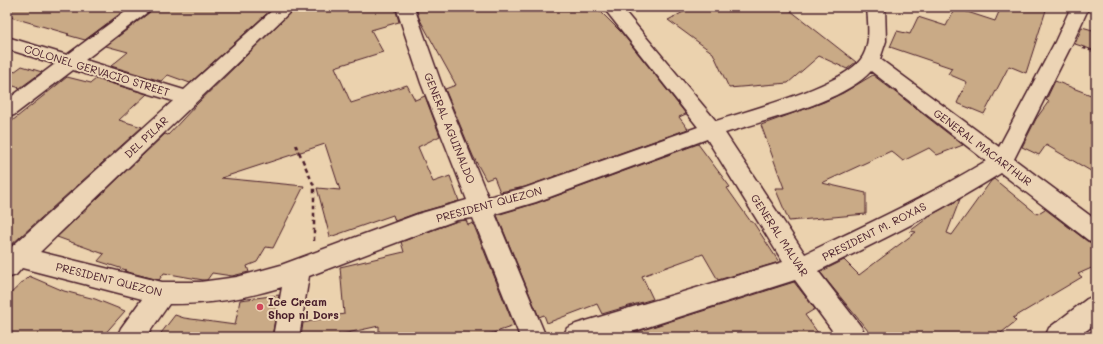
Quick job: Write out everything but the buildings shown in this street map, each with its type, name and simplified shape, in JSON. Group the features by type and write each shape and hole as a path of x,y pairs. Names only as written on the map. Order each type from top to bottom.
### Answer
{"street":[{"path":"7,110 143,7"},
{"name":"DEL PILAR","path":"13,262 286,7"},
{"name":"GENERAL AGUINALDO","path":"405,7 431,83 533,337"},
{"name":"GENERAL MALVAR","path":"612,7 712,130 800,268 853,337"},
{"name":"PRESIDENT QUEZON","path":"13,262 162,293 200,293 237,288 306,267 426,221 457,211 505,203 528,196 712,130 817,95 843,83 859,72 870,61 876,46 878,32 876,7"},
{"path":"1002,161 1064,42 1080,7"},
{"name":"COLONEL GERVACIO STREET","path":"7,43 187,98"},
{"name":"GENERAL MACARTHUR","path":"870,61 1096,233"},
{"name":"PRESIDENT M. ROXAS","path":"576,337 800,268 881,229 972,180 1002,161"},
{"path":"286,337 306,267"},
{"path":"130,337 162,293"},
{"path":"1058,337 1096,307"}],"path":[{"path":"296,145 314,186 306,267"}],"place":[{"name":"Ice Cream Shop ni Dors","path":"260,307"}]}
